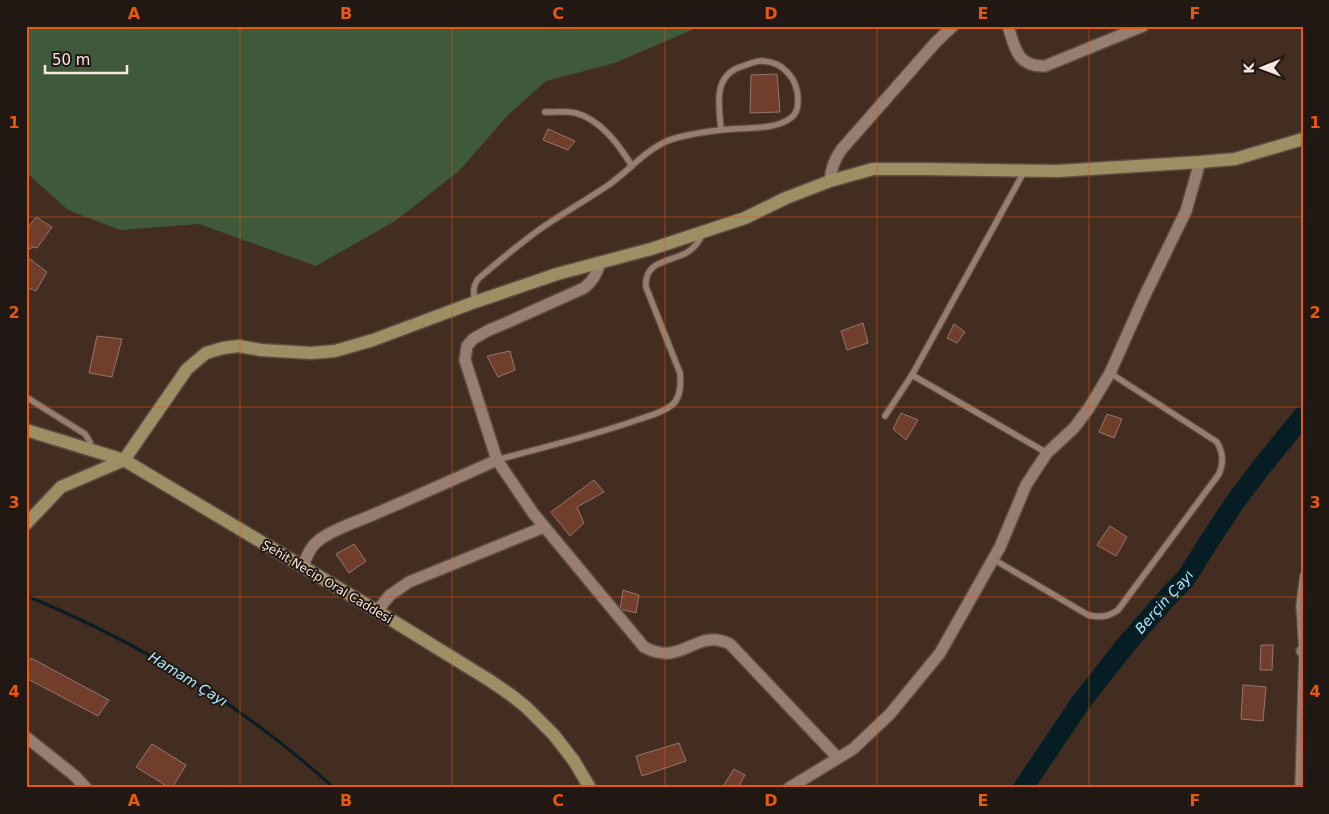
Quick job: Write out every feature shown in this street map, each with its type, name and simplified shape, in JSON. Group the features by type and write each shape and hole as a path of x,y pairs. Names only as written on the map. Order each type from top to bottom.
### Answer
{"street":[{"path":"830,181 834,162 841,150 936,42 953,26"},
{"path":"1008,26 1018,55 1026,63 1034,67 1045,66 1144,26"},
{"path":"26,524 60,487 124,460 187,369 206,353 239,346 261,350 311,353 335,351 373,340 557,274 652,249 745,218 786,198 830,181 873,169 1058,170 1200,162 1235,159 1303,139"},
{"path":"789,788 852,749 890,714 940,653 1000,547 1026,485 1046,452 1074,428 1090,408 1110,373 1186,211 1200,162"},
{"path":"600,263 598,273 584,288 489,330 473,339 468,346 466,360 497,460 522,499 544,528 644,647 656,652 670,654 706,640 718,639 730,644 838,758"},
{"name":"Şehit Necip Oral Caddesi","path":"26,430 124,460 489,680 511,695 539,720 566,750 590,788"},
{"path":"303,567 308,554 320,539 497,460"},
{"path":"377,611 390,595 409,582 544,528"},
{"path":"26,738 75,776 86,788"}],"lane":[{"path":"475,302 474,288 478,278 543,227 610,184 651,150 669,140 721,130 768,126 785,122 792,117 798,108 798,97 795,83 786,70 777,64 762,61 733,69 724,79 720,88 721,130"},
{"path":"545,112 569,112 588,118 616,142 632,166"},
{"path":"885,416 912,375 1025,170"},
{"path":"497,460 622,426 661,412 673,404 679,393 680,373 646,287 646,278 655,264 692,249 699,241 700,233"},
{"path":"993,559 1088,615 1099,617 1110,615 1118,610 1219,474 1222,468 1223,456 1217,442 1110,373"},
{"path":"912,375 1046,452"},
{"path":"26,397 85,434 90,442 90,450"},
{"path":"1298,788 1301,762 1302,651 1299,605 1303,575"}],"green space":[{"path":"26,26 701,26 615,63 546,81 507,116 459,171 395,221 316,266 199,224 120,230 68,210 26,172"}],"building":[{"path":"777,74 780,112 750,113 751,75"},
{"path":"548,129 575,141 568,150 543,140"},
{"path":"36,217 52,227 37,248 33,247 26,251 26,230"},
{"path":"26,256 47,272 36,291 26,287"},
{"path":"863,323 868,343 847,350 841,331"},
{"path":"954,324 965,332 957,343 947,338"},
{"path":"97,336 122,339 112,377 89,373"},
{"path":"510,351 515,370 498,377 487,356"},
{"path":"901,413 918,420 906,440 893,429"},
{"path":"1107,414 1122,419 1114,438 1099,432"},
{"path":"594,480 604,492 577,507 584,523 570,536 551,512"},
{"path":"1110,526 1127,537 1116,556 1097,545"},
{"path":"354,544 366,561 349,573 336,554"},
{"path":"623,590 639,595 636,613 620,609"},
{"path":"1261,645 1273,645 1272,670 1260,670"},
{"path":"31,658 109,700 98,716 26,678 26,665"},
{"path":"1243,685 1266,687 1263,721 1241,719"},
{"path":"679,743 686,761 642,776 636,756"},
{"path":"152,744 186,765 172,788 136,767"},
{"path":"734,769 745,775 738,788 722,788"}],"waterway":[{"name":"Berçin Çayı","path":"1023,788 1081,702 1125,646 1186,578 1235,502 1303,416"},
{"name":"Hamam Çayı","path":"26,594 115,637 192,680 265,730 334,788"}]}
